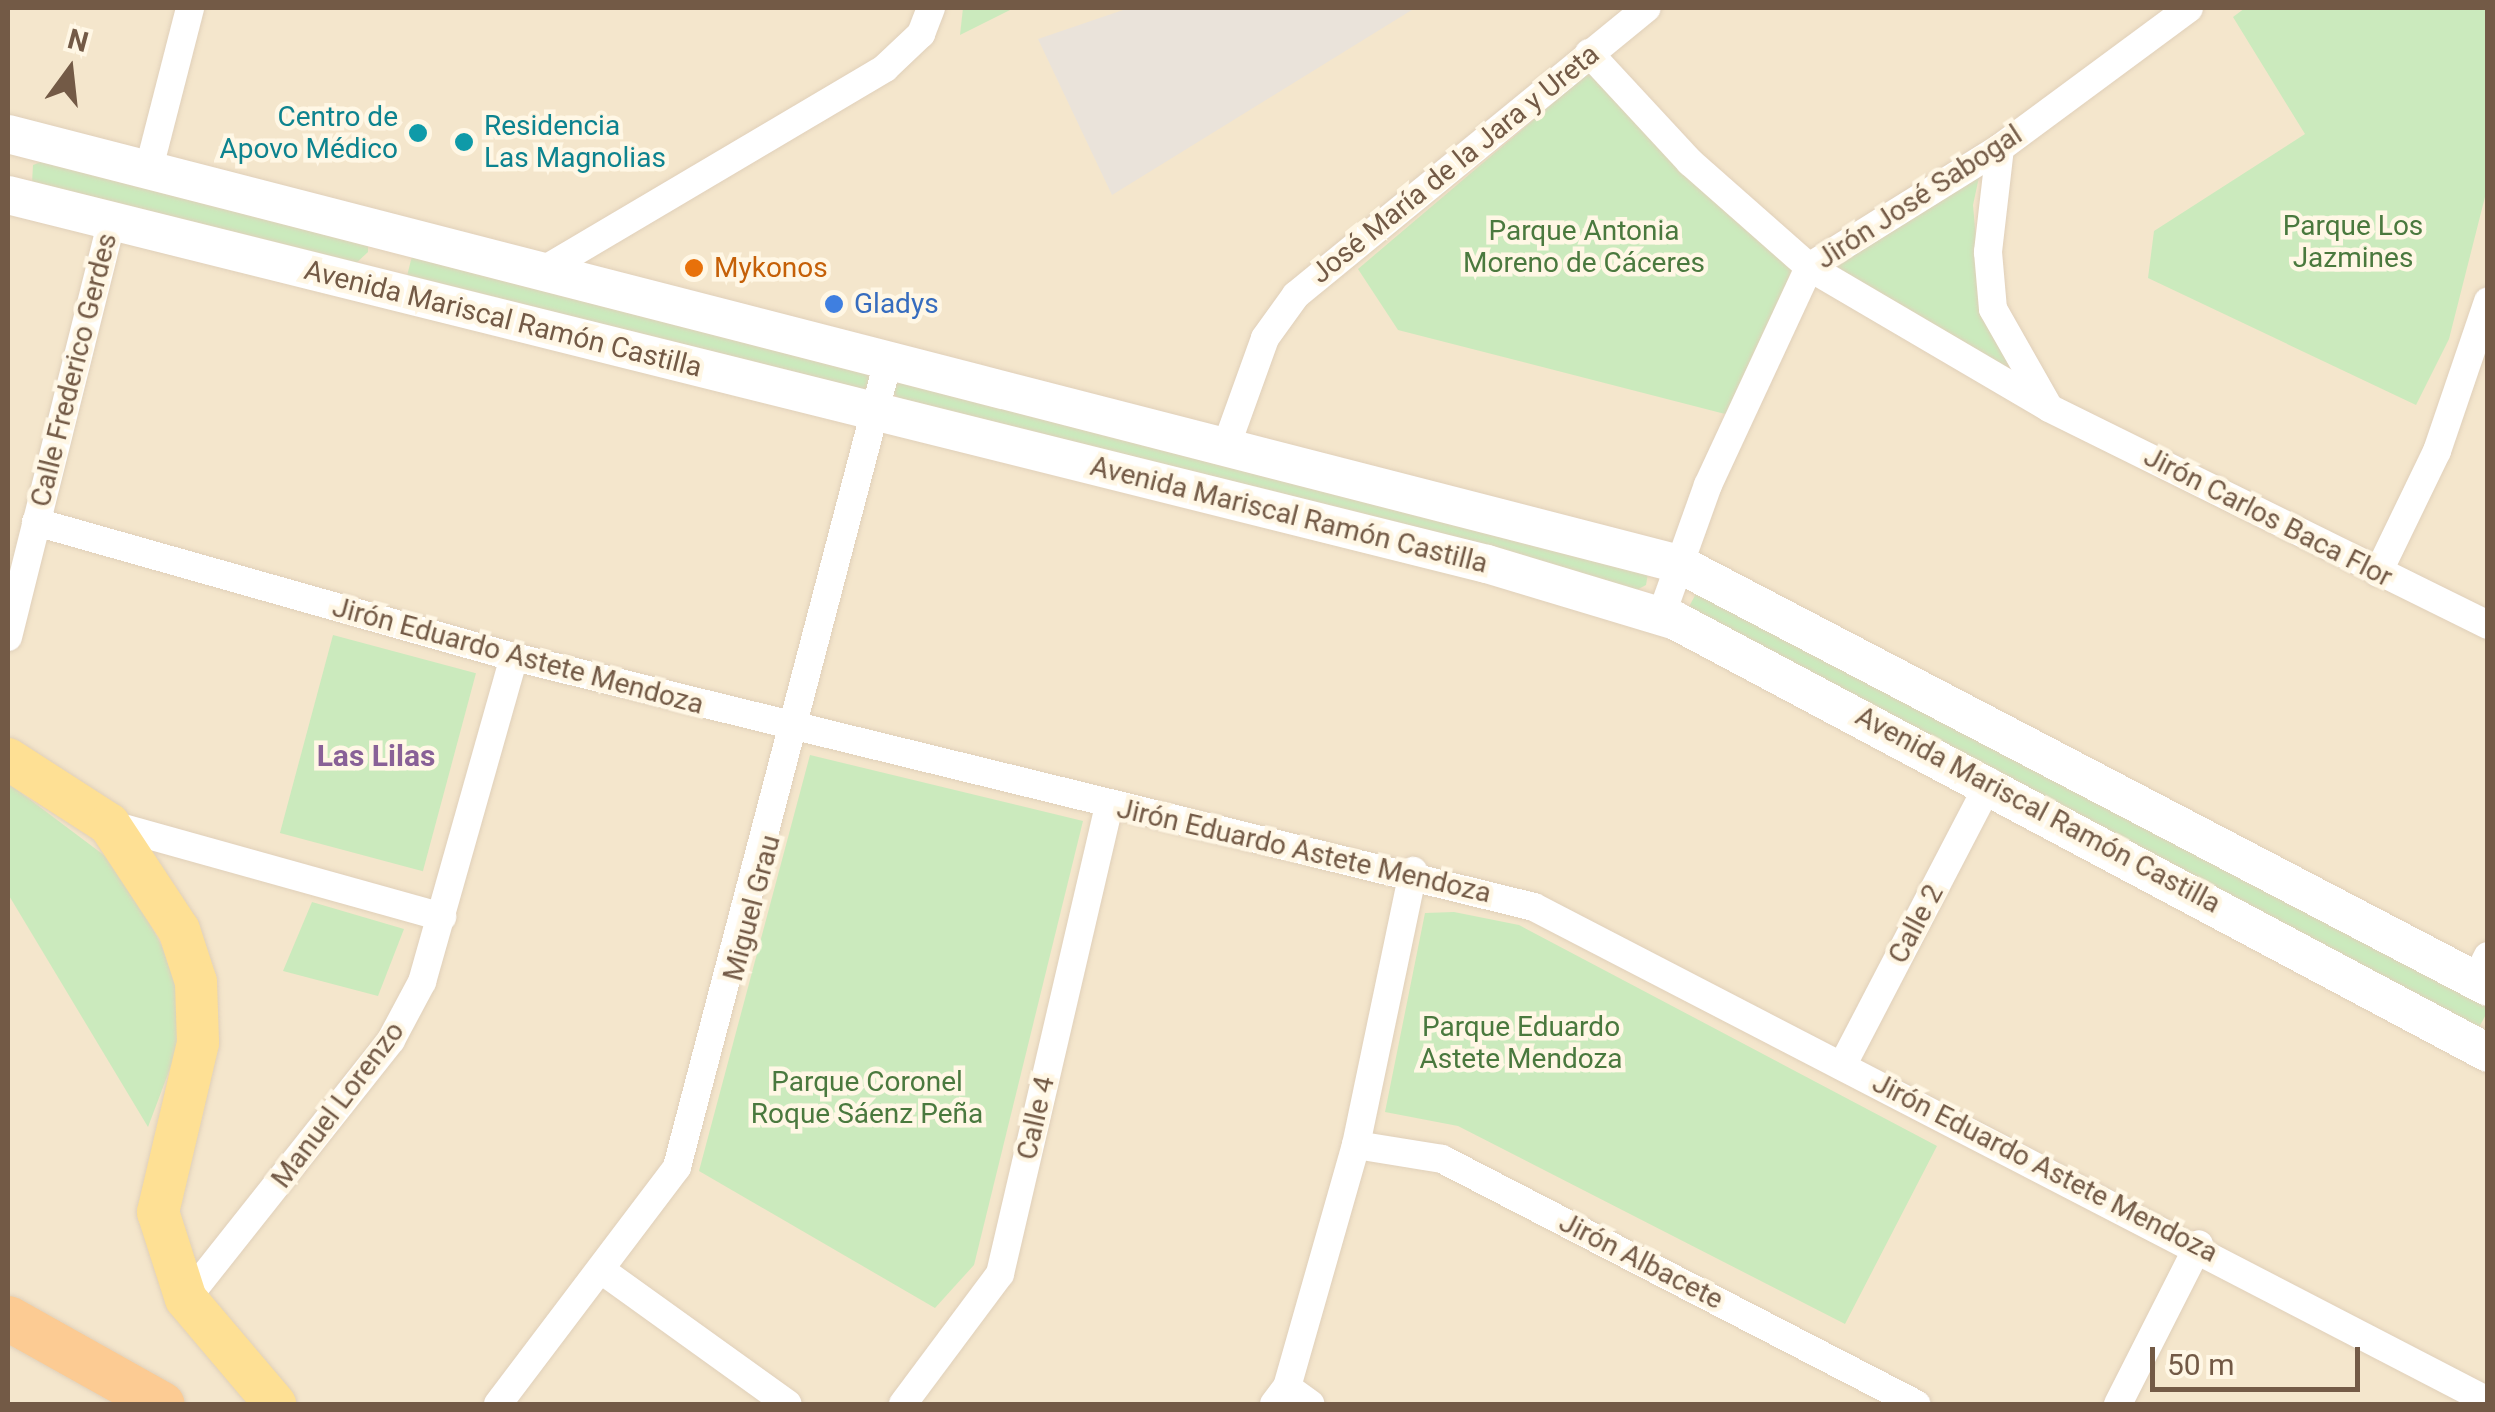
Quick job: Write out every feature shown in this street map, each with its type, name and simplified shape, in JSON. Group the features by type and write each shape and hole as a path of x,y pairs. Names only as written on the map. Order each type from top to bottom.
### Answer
{"highway":[{"path":"8,1318 162,1404"}],"main road":[{"name":"Avenida Mariscal Ramón Castilla","path":"18,137 1228,441 1680,564 2483,974"},
{"path":"10,196 18,137"},
{"name":"Avenida Mariscal Ramón Castilla","path":"10,196 876,411 1661,616 1990,782 2488,1053"},
{"path":"375,288 388,231"},
{"path":"8,759 108,824 150,874 196,982 198,1044 158,1212 186,1300 275,1404"}],"street":[{"path":"148,172 190,8"},
{"path":"544,270 886,68 921,34 931,8"},
{"name":"José María de la Jara y Ureta","path":"1228,441 1266,338 1296,295 1647,8"},
{"name":"Jirón José Sabogal","path":"1661,616 1809,266 2000,148 2189,8"},
{"name":"Jirón Carlos Baca Flor","path":"1589,54 1690,162 1809,266 2049,408 2488,625"},
{"path":"2000,148 1988,252 1993,310 2049,408"},
{"name":"Calle Frederico Gerdes","path":"8,638 112,220"},
{"path":"2378,573 2437,451 2488,300"},
{"name":"Miguel Grau","path":"498,1404 604,1272 678,1167 799,730 890,357"},
{"name":"Jirón Eduardo Astete Mendoza","path":"36,522 514,657 1109,805 1413,871 1534,906 1842,1066 2199,1244 2488,1401"},
{"name":"Manuel Lorenzo","path":"186,1300 391,1040 442,917 514,657"},
{"name":"Calle 2","path":"1842,1066 1990,782"},
{"name":"Calle 4","path":"903,1404 1000,1274 1109,805"},
{"path":"108,824 442,917"},
{"path":"1310,1404 1281,1396 1356,1145 1413,871"},
{"name":"Jirón Albacete","path":"1356,1145 1442,1158 1916,1404"},
{"path":"2118,1404 2199,1244"},
{"path":"604,1272 788,1404"}],"shaded area":[{"path":"8,8 2487,8 2487,1404 8,1404"},
{"path":"1129,8 1415,8 1112,195 1038,39"}],"green space":[{"path":"963,8 1014,8 960,35"},
{"name":"Parque Los Jazmines","path":"2245,8 2487,8 2487,189 2449,339 2416,405 2148,278 2154,231 2305,134 2233,17"},
{"name":"Parque Antonia Moreno de Cáceres","path":"1592,70 1792,270 1729,415 1398,330 1358,269"},
{"path":"46,160 368,240 368,252 353,266 32,183 33,165"},
{"path":"1981,168 1973,205 1982,308 2030,386 1823,266"},
{"path":"414,248 875,363 867,393 407,278"},
{"path":"900,372 1648,573 1646,585 1629,594 900,399 892,393"},
{"path":"1699,588 2488,1008 2476,1034 1685,614"},
{"path":"333,635 476,673 423,871 280,833"},
{"name":"Parque Coronel Roque Sáenz Peña","path":"810,755 1083,821 974,1265 935,1308 699,1171"},
{"path":"8,783 121,868 179,979 177,1050 148,1127 8,894"},
{"path":"312,902 404,929 378,996 283,971"},
{"name":"Parque Eduardo Astete Mendoza","path":"1454,912 1519,925 1937,1146 1845,1324 1458,1126 1385,1112 1425,913"}],"place":[{"name":"Centro de Apovo Médico","path":"418,133"},
{"name":"Residencia Las Magnolias","path":"464,142"},
{"name":"Mykonos","path":"694,268"},
{"name":"Gladys","path":"834,304"}],"district":[{"name":"Las Lilas","path":"376,756"}]}
